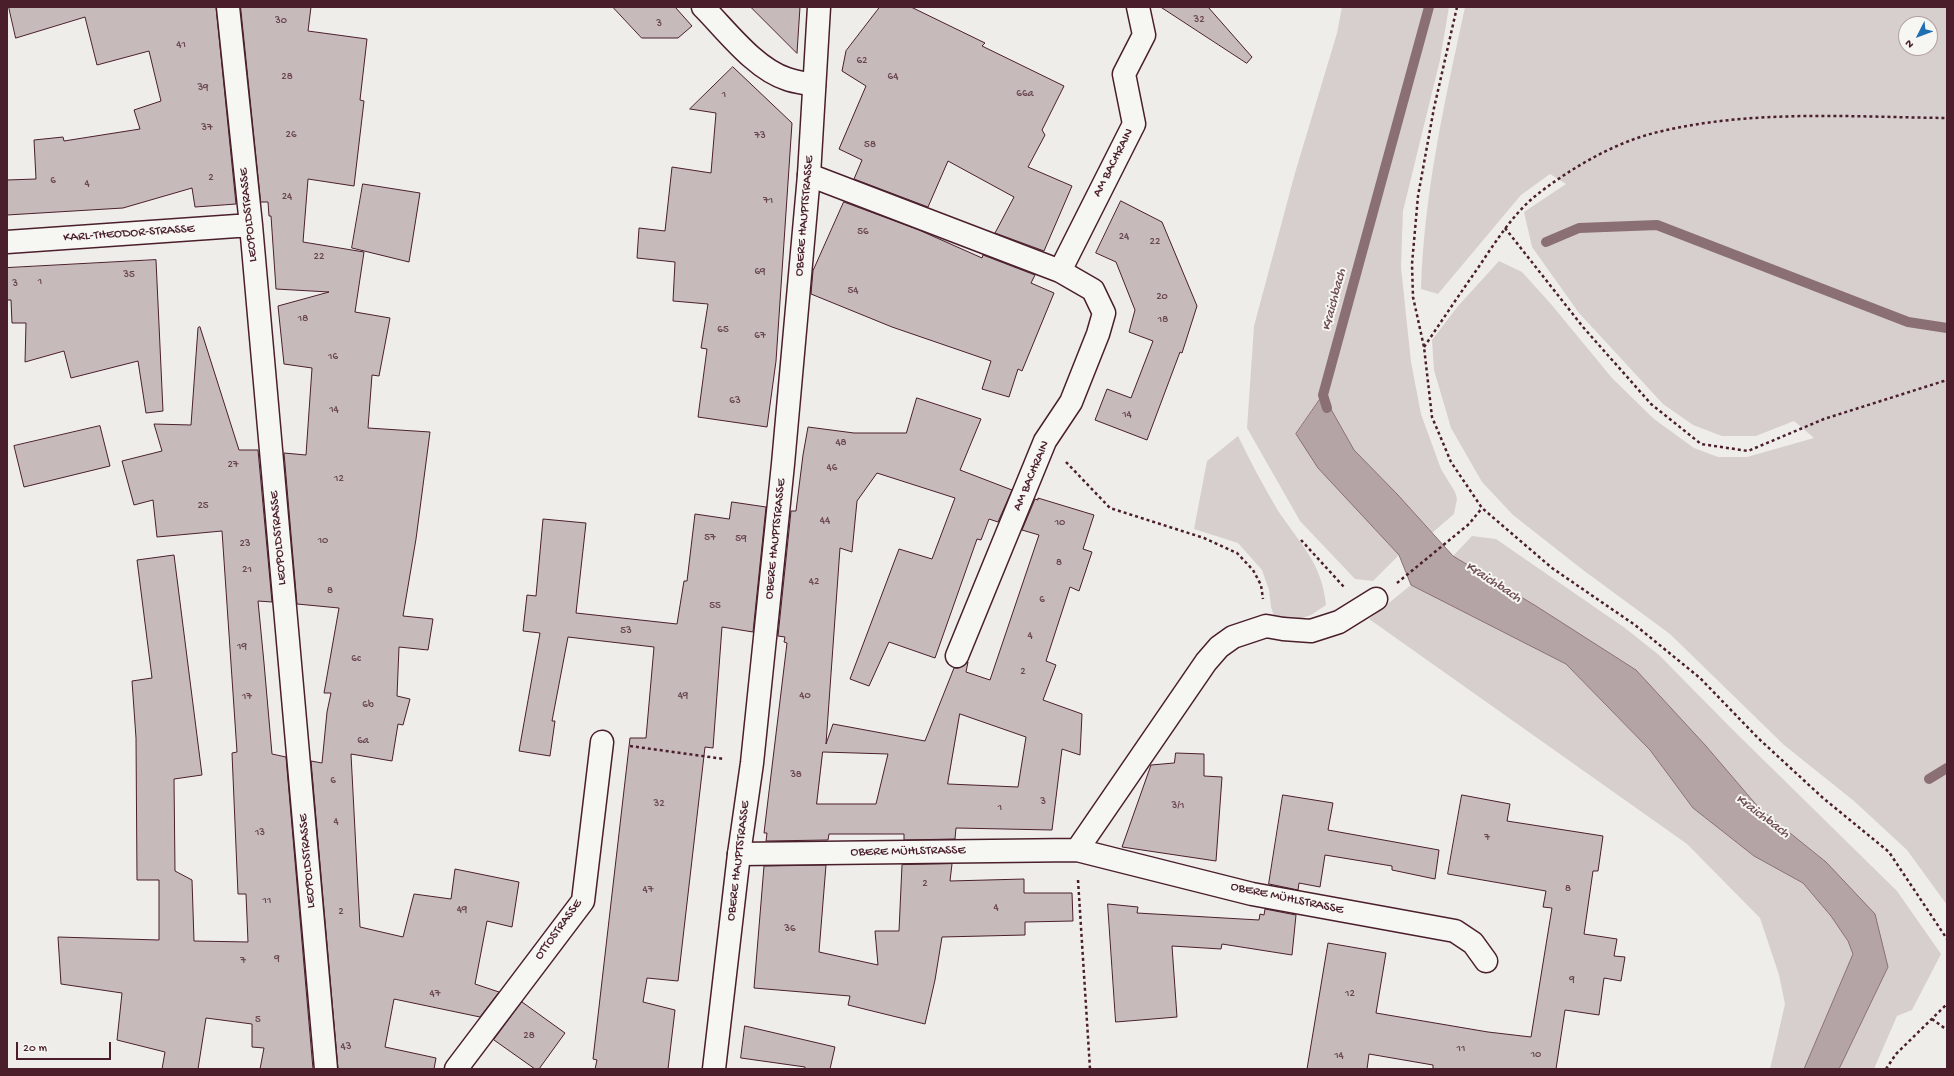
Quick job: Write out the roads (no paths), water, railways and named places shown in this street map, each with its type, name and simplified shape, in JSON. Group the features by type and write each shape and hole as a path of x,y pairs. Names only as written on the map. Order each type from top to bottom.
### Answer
{"street":[{"name":"LEOPOLDSTRASSE","path":"228,7 251,225 326,1069"},
{"path":"703,7 753,58 772,72 787,79 814,85"},
{"name":"OBERE HAUPTSTRASSE","path":"714,1069 739,854 752,763 783,464 809,175 820,7"},
{"name":"AM BACHRAIN","path":"1060,271 1134,124 1124,74 1144,35 1138,7"},
{"name":"AM BACHRAIN","path":"809,175 1060,271 1093,290 1104,313 1098,334 1071,402 1045,440 957,656"},
{"name":"KARL-THEODOR-STRASSE","path":"7,242 251,225"},
{"path":"1077,850 1215,652 1233,637 1266,626 1311,631 1339,622 1371,603"},
{"name":"OTTOSTRASSE","path":"456,1069 583,901 602,742"},
{"name":"OBERE MÜHLSTRASSE","path":"739,854 1077,850 1252,894 1455,931 1473,943 1486,961"}],"water":[{"path":"1323,395 1354,450 1398,495 1453,556 1536,606 1636,670 1706,746 1759,808 1826,862 1875,914 1888,967 1839,1069 1804,1069 1853,954 1848,941 1831,916 1803,883 1754,856 1693,808 1650,750 1566,664 1411,585 1399,555 1318,468 1296,434"}],"waterway":[{"name":"Kraichbach","path":"1327,408 1323,395 1429,7"},
{"path":"1546,242 1579,228 1657,225 1908,322 1947,328"},
{"path":"1929,779 1947,768"}]}
